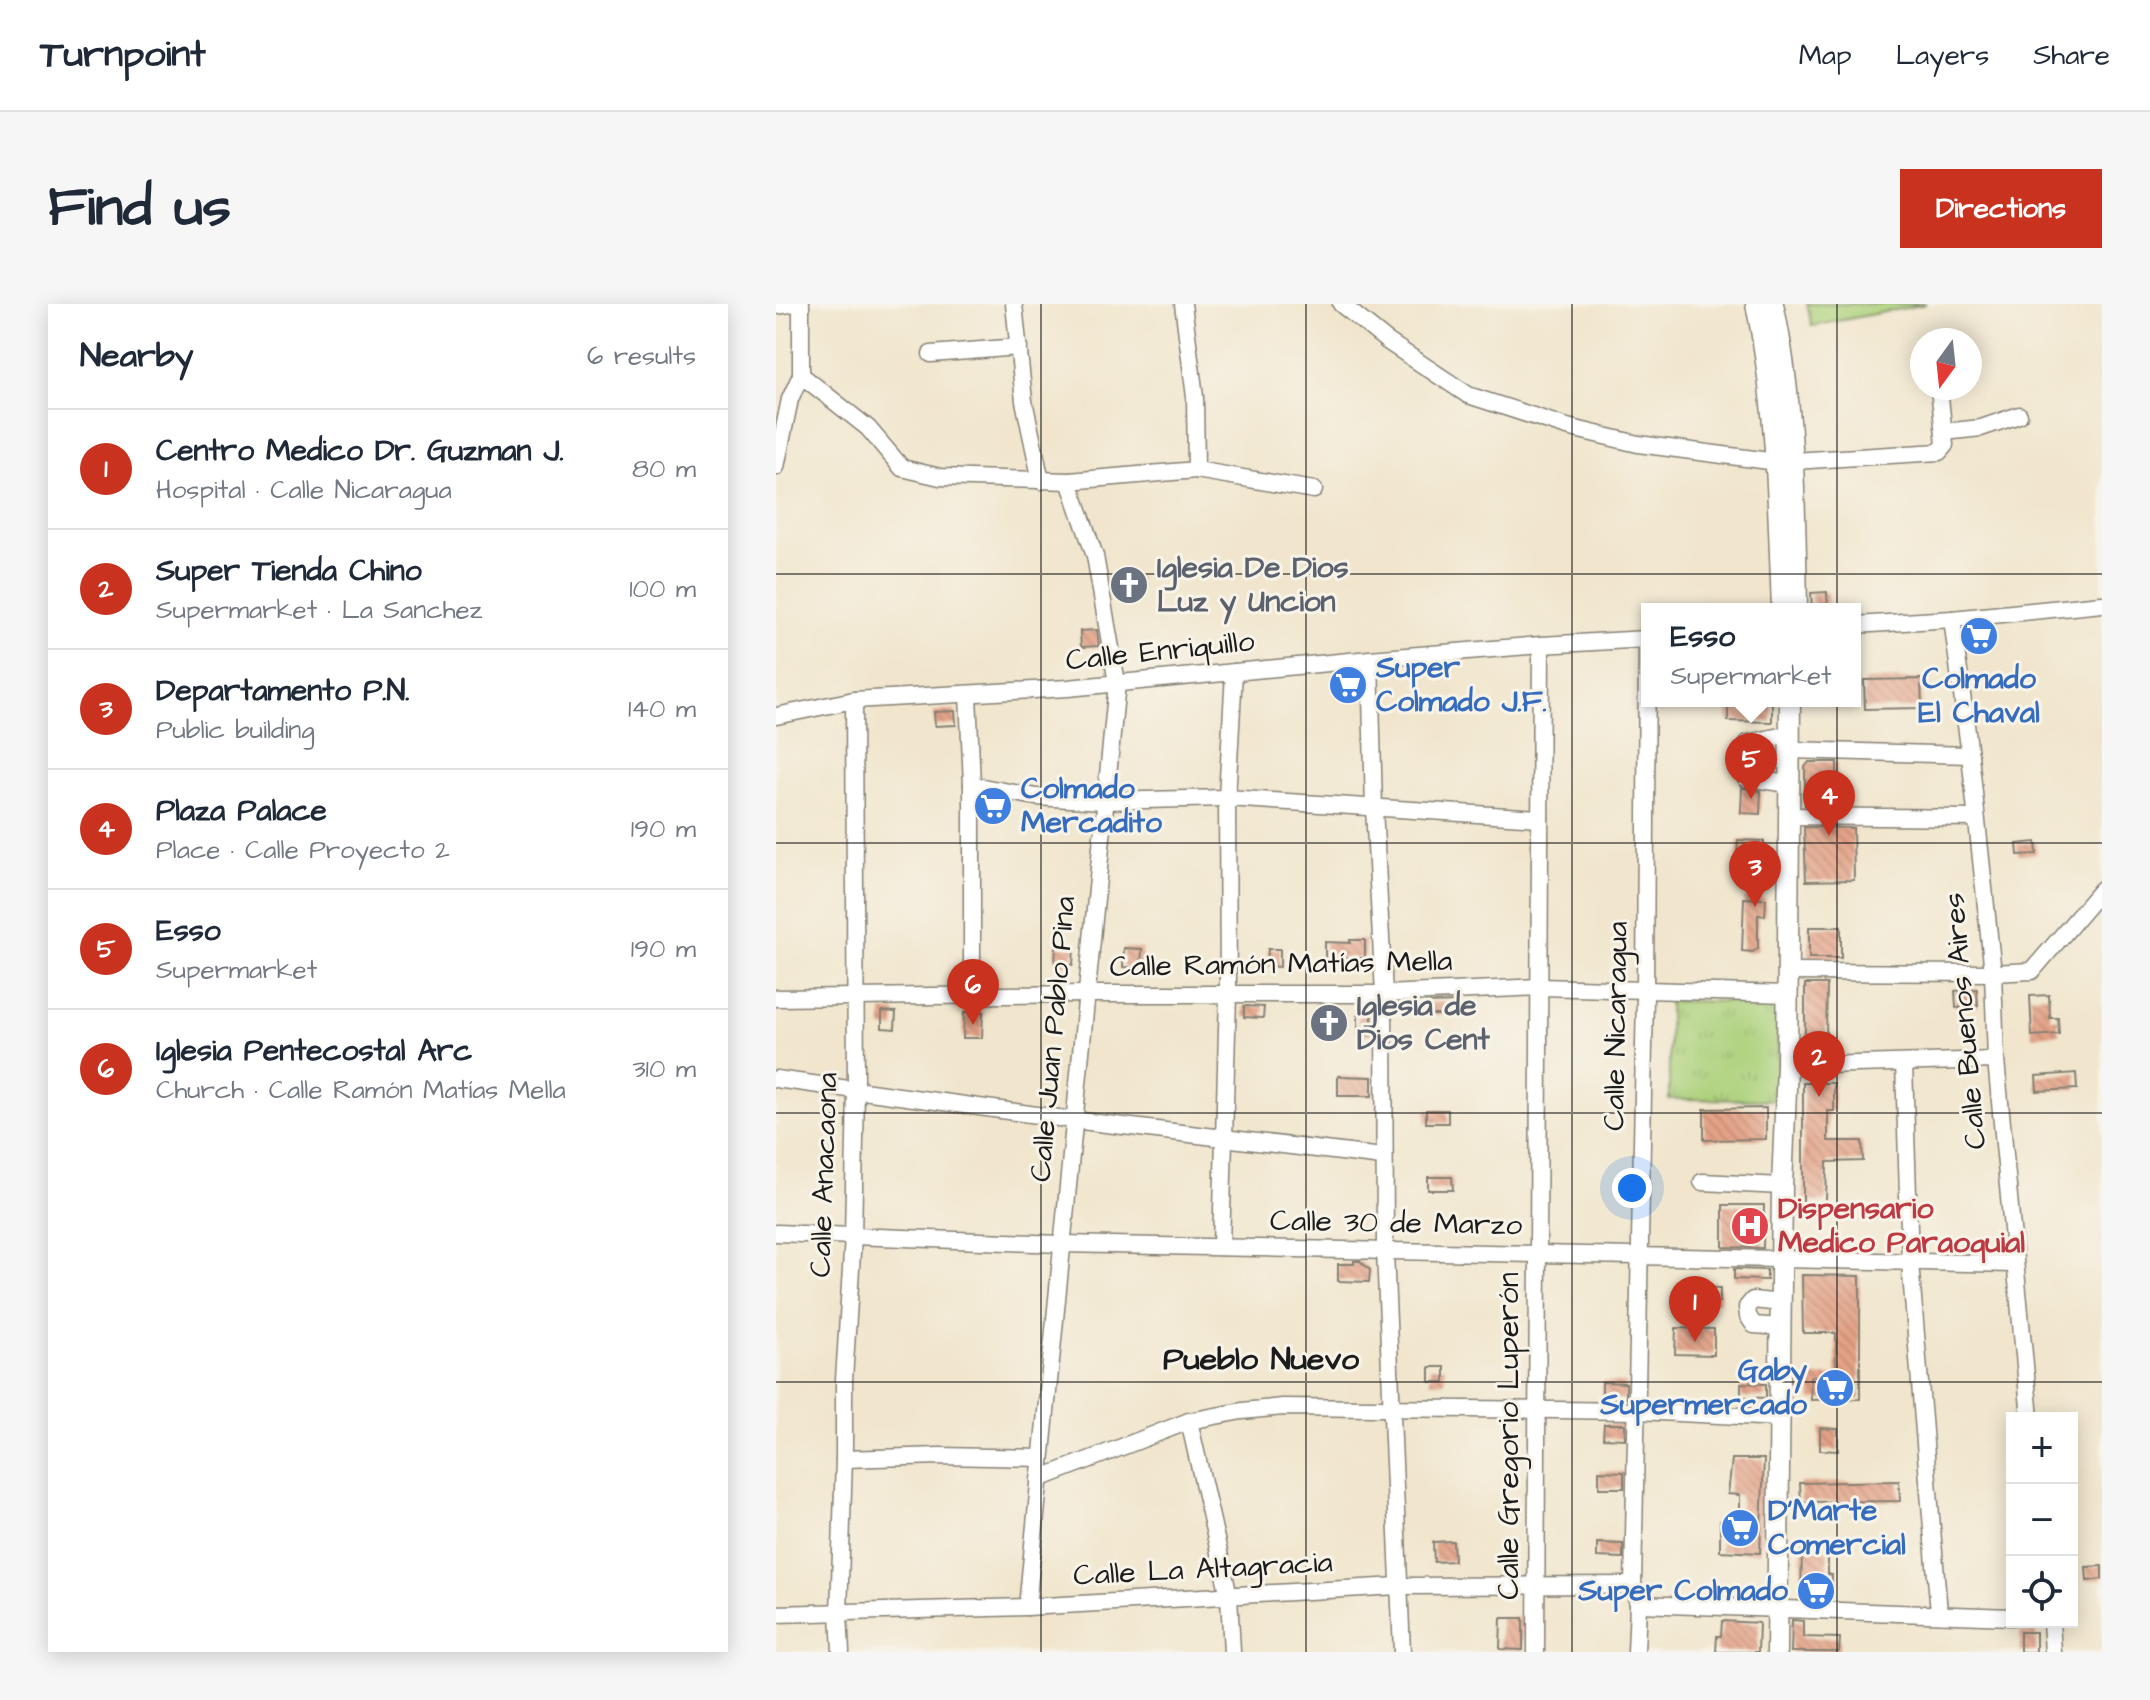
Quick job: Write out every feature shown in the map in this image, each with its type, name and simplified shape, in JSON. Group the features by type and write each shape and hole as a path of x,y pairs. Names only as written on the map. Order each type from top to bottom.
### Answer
{"main road":[{"path":"1756,304 1786,461 1782,603"},
{"path":"1773,304 1783,349 1786,461 1797,603"},
{"path":"1777,1652 1790,707"}],"street":[{"path":"776,306 790,304"},
{"path":"776,467 790,399 801,375 801,304"},
{"path":"1014,304 1024,401 1041,481"},
{"path":"1183,304 1195,397 1196,470"},
{"path":"1341,304 1387,341 1468,395 1567,427 1638,444 1786,461 1939,452 1945,445 1940,400"},
{"path":"931,354 1019,347"},
{"path":"801,375 868,428 902,468 940,477 1069,481 1196,470 1314,490"},
{"path":"1944,432 1981,428 2019,415"},
{"name":"Calle Juan Pablo Pina","path":"1027,1607 1117,683 1095,556 1069,481"},
{"path":"1861,625 2102,604"},
{"name":"Calle Buenos Aires","path":"1952,619 1993,973 1996,1060 2029,1412"},
{"name":"Calle Enriquillo","path":"776,716 854,700 968,695 1370,659 1641,639"},
{"name":"Calle Gregorio Luperón","path":"1536,1652 1541,645"},
{"path":"1370,659 1384,994 1385,1251 1402,1652"},
{"path":"1221,1247 1228,995 1227,798 1234,672"},
{"path":"968,695 972,785 972,996"},
{"name":"Calle Anacaona","path":"841,1652 839,1613 844,1380 853,1237 856,1090 854,700"},
{"name":"Calle Nicaragua","path":"1636,1652 1638,1604 1633,1585 1645,988 1647,707"},
{"path":"1789,784 1746,778 1744,764 1748,743 1789,742 1970,755"},
{"path":"972,785 1036,797 1104,801 1227,798 1540,818"},
{"path":"1790,816 1975,818"},
{"path":"1788,972 2032,971 2102,889"},
{"name":"Calle Ramón Matías Mella","path":"776,998 1384,994 1540,987 1787,994"},
{"path":"1787,1066 1996,1060"},
{"path":"1904,1063 1910,1262 1939,1613"},
{"path":"776,1079 1073,1120 1383,1157"},
{"path":"1702,1182 1782,1186"},
{"name":"Calle 30 de Marzo","path":"776,1233 1062,1244 2014,1264"},
{"path":"1781,1303 1753,1300 1747,1307 1754,1325 1781,1327"},
{"path":"1039,1479 1189,1421 1283,1407 1638,1411 1780,1418"},
{"path":"1189,1421 1229,1596 1232,1652"},
{"path":"844,1459 940,1456 1041,1458"},
{"name":"Calle La Altagracia","path":"776,1614 1027,1607 1398,1586 1633,1585"},
{"path":"1638,1604 2006,1617"},
{"path":"2051,1628 2053,1652"}],"green space":[{"path":"1807,304 1926,304 1812,326"},
{"path":"1669,1001 1778,1002 1778,1100 1669,1099"}],"building":[{"name":"Iglesia De Dios Luz y Uncion","path":"1139,576 1140,592 1119,594 1117,578"},
{"path":"1827,592 1828,603 1812,603 1811,593"},
{"name":"Colmado El Chaval","path":"1972,629 1986,629 1986,643 1972,643"},
{"path":"1097,630 1099,646 1081,647 1080,631"},
{"name":"Super Colmado J.F.","path":"1339,677 1357,677 1357,693 1339,693"},
{"path":"1921,679 1922,708 1865,709 1864,680"},
{"path":"1728,707 1772,707 1772,722 1728,721"},
{"path":"955,711 956,725 935,726 934,712"},
{"path":"1809,762 1837,762 1837,806 1805,805 1805,767"},
{"path":"1742,788 1761,791 1760,814 1741,813"},
{"path":"1804,827 1853,828 1854,880 1806,881"},
{"path":"1738,840 1764,841 1764,858 1737,858"},
{"path":"2036,842 2037,854 2018,855 2017,844"},
{"path":"1744,898 1766,899 1765,916 1758,915 1758,948 1753,952 1742,951"},
{"path":"1809,927 1841,927 1841,958 1809,958"},
{"path":"1350,940 1365,940 1365,958 1340,958 1340,962 1325,962 1325,942 1350,943"},
{"path":"1056,946 1074,948 1073,965 1055,963"},
{"path":"1124,948 1142,949 1141,968 1123,967"},
{"path":"1268,949 1280,949 1280,967 1267,966"},
{"path":"1805,984 1827,984 1826,1038 1833,1038 1833,1054 1805,1054"},
{"path":"1977,989 1978,1006 1956,1008 1955,991"},
{"path":"2049,995 2050,1018 2058,1018 2059,1034 2032,1036 2030,996"},
{"path":"1459,1002 1459,1015 1425,1015 1425,1003"},
{"path":"1244,1006 1264,1007 1263,1018 1244,1017"},
{"path":"1358,1010 1372,1013 1372,1035 1358,1035"},
{"path":"882,1011 896,1012 895,1029 882,1028"},
{"name":"Iglesia de Dios Cent","path":"1323,1011 1336,1011 1336,1036 1323,1036"},
{"path":"964,1012 983,1012 982,1038 963,1038"},
{"path":"2076,1073 2077,1089 2037,1091 2036,1076"},
{"path":"1338,1076 1372,1077 1372,1096 1338,1096"},
{"path":"1803,1083 1834,1083 1834,1111 1828,1111 1828,1141 1862,1141 1863,1161 1827,1162 1826,1202 1803,1202"},
{"path":"1766,1108 1766,1139 1704,1140 1704,1109"},
{"path":"1426,1110 1448,1110 1448,1123 1426,1123"},
{"path":"1428,1177 1452,1177 1453,1190 1428,1190"},
{"path":"1723,1205 1764,1205 1763,1248 1723,1247"},
{"path":"1354,1261 1360,1261 1370,1270 1369,1282 1338,1281 1338,1264 1354,1264"},
{"path":"1734,1269 1767,1270 1767,1280 1734,1279"},
{"path":"1802,1275 1860,1276 1860,1399 1811,1400 1810,1377 1836,1376 1836,1333 1803,1333"},
{"path":"1676,1286 1720,1288 1720,1302 1675,1300"},
{"path":"1676,1328 1714,1329 1714,1355 1675,1354"},
{"path":"1430,1367 1445,1367 1445,1382 1430,1382"},
{"path":"1602,1382 1626,1383 1626,1399 1602,1398"},
{"path":"1741,1383 1766,1384 1766,1398 1741,1397"},
{"path":"1604,1424 1625,1424 1625,1439 1603,1438"},
{"path":"1820,1428 1838,1429 1838,1451 1820,1450"},
{"path":"1732,1459 1764,1459 1760,1553 1720,1551 1720,1521 1740,1521 1740,1495 1728,1494"},
{"path":"1599,1471 1624,1472 1624,1488 1599,1488"},
{"path":"1899,1481 1900,1501 1801,1502 1800,1483"},
{"path":"1453,1541 1454,1561 1434,1562 1433,1542"},
{"path":"1597,1543 1623,1544 1623,1558 1597,1557"},
{"path":"1802,1549 1828,1549 1831,1596 1801,1595"},
{"path":"2102,1566 2102,1579 2087,1581 2086,1567"},
{"path":"1501,1618 1523,1618 1523,1650 1500,1649"},
{"path":"1792,1620 1803,1621 1803,1637 1840,1638 1839,1652 1791,1652"},
{"path":"1722,1621 1759,1623 1758,1652 1716,1652"},
{"path":"2020,1632 2036,1632 2036,1652 2020,1652"}],"place":[{"name":"Iglesia De Dios Luz y Uncion","path":"1129,585"},
{"name":"Colmado El Chaval","path":"1979,636"},
{"name":"Super Colmado J.F.","path":"1348,685"},
{"name":"Esso","path":"1751,799"},
{"name":"Colmado Mercadito","path":"993,806"},
{"name":"Plaza Palace","path":"1829,836"},
{"name":"Departamento P.N.","path":"1755,907"},
{"name":"Iglesia de Dios Cent","path":"1329,1023"},
{"name":"Iglesia Pentecostal Arc","path":"973,1025"},
{"name":"Super Tienda Chino","path":"1819,1097"},
{"name":"Dispensario Medico Paraoquial","path":"1750,1226"},
{"name":"Centro Medico Dr. Guzman J.","path":"1695,1342"},
{"name":"Gaby Supermercado","path":"1835,1388"},
{"name":"D'Marte Comercial","path":"1740,1528"},
{"name":"Super Colmado","path":"1816,1591"}],"district":[{"name":"Pueblo Nuevo","path":"1261,1359"}]}
